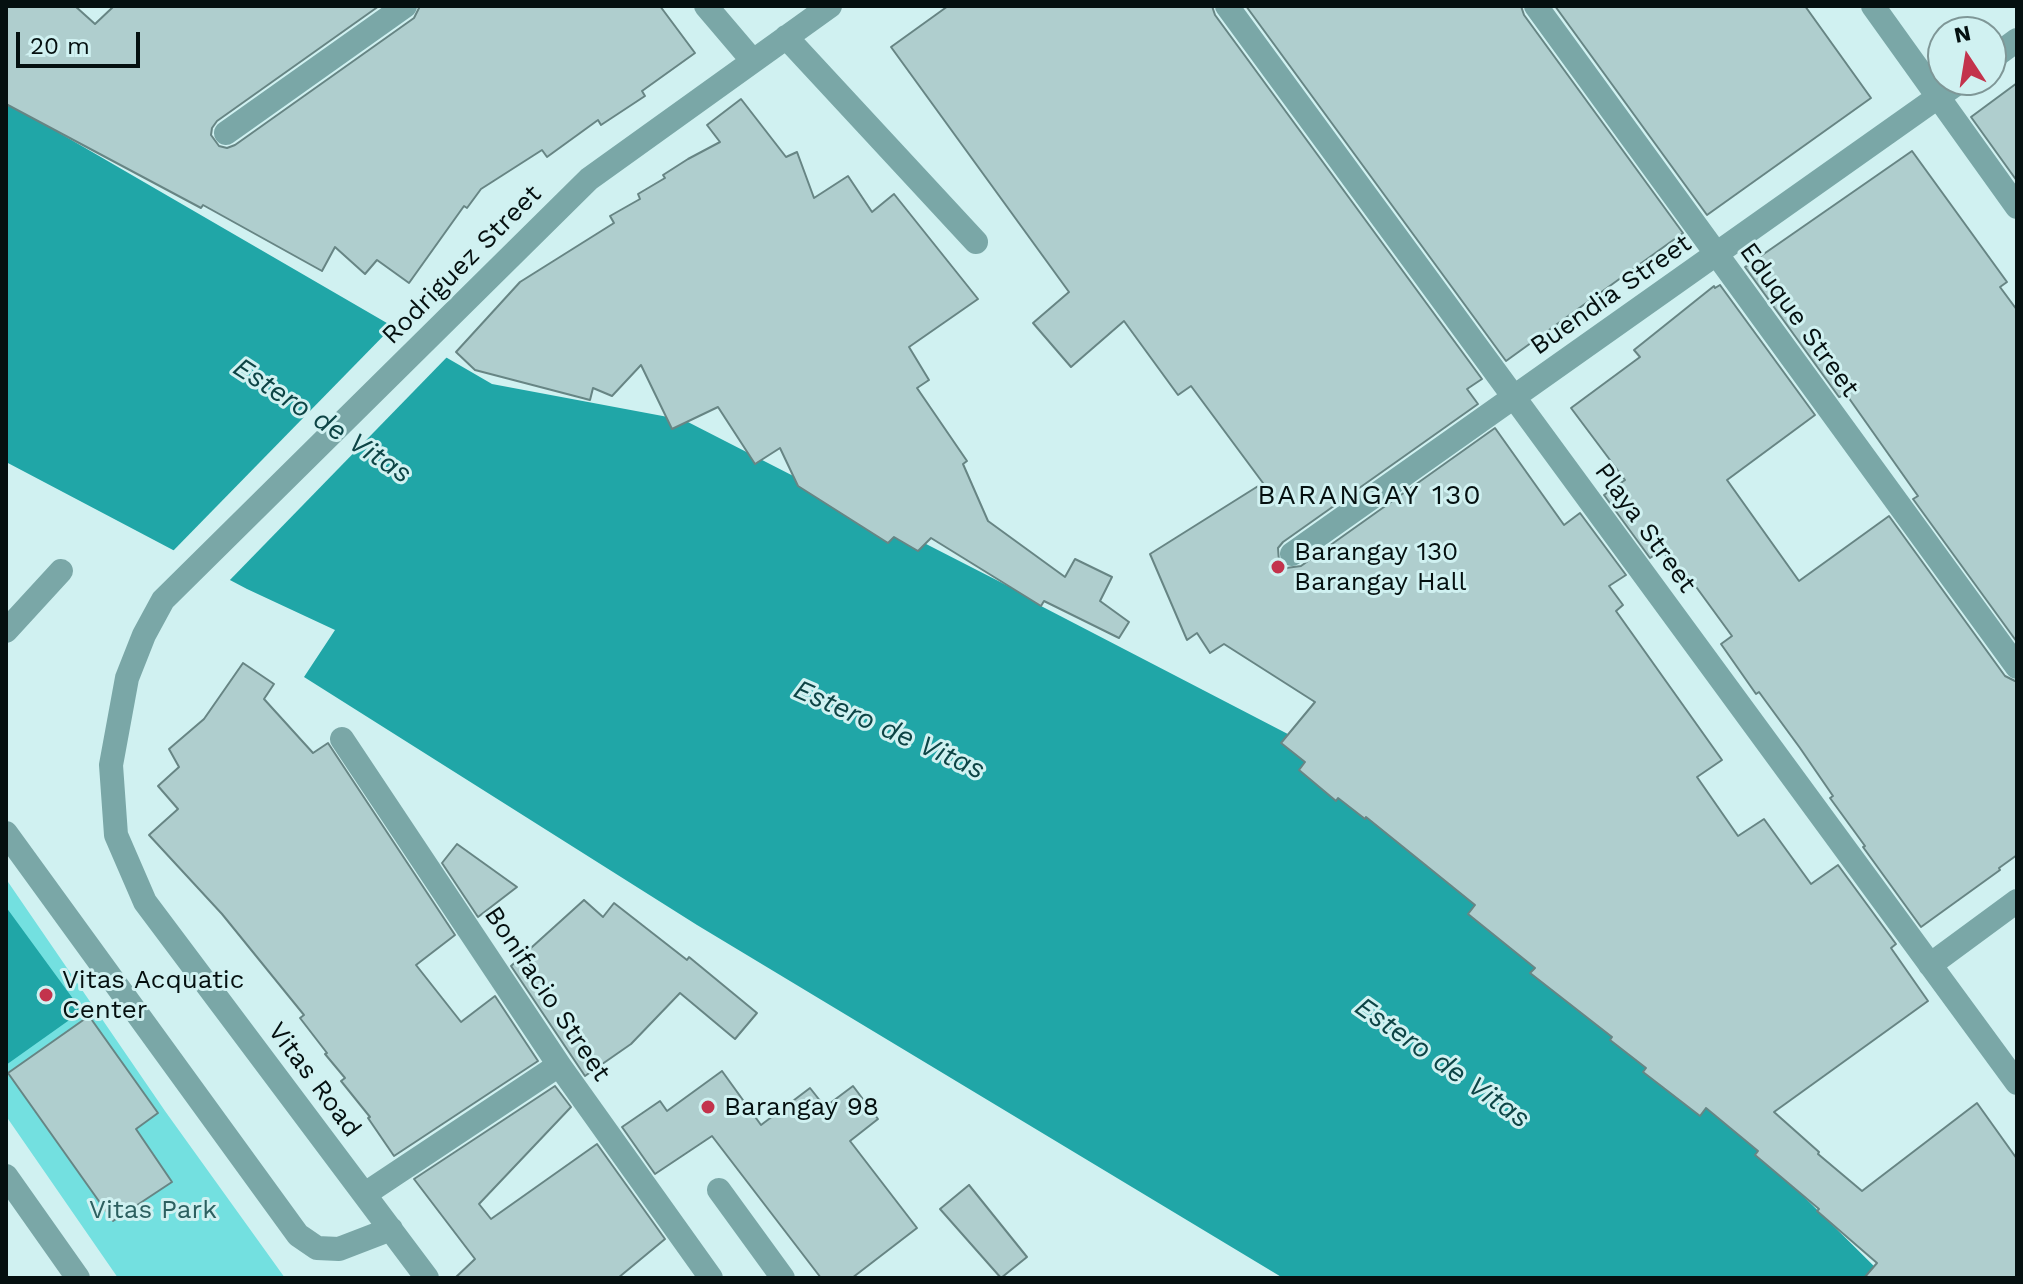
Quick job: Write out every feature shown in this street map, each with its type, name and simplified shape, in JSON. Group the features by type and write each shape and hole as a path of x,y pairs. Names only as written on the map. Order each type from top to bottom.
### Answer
{"street":[{"path":"226,133 405,6"},
{"path":"706,6 752,60"},
{"name":"Rodriguez Street","path":"163,600 589,179 830,6"},
{"name":"Playa Street","path":"1227,6 2017,1083"},
{"name":"Eduque Street","path":"1536,6 2017,667"},
{"path":"1873,6 2017,207"},
{"path":"786,37 976,242"},
{"name":"Buendia Street","path":"1292,554 1938,97"},
{"path":"6,631 61,571"},
{"name":"Vitas Road","path":"163,600 144,635 127,678 111,765 116,835 145,902 427,1278"},
{"name":"Bonifacio Street","path":"342,739 559,1065 711,1278"},
{"path":"6,833 298,1235 317,1248 339,1249 391,1229"},
{"path":"1930,965 2017,901"},
{"path":"365,1194 559,1065"},
{"path":"6,1176 78,1278"},
{"path":"719,1190 783,1278"}],"green space":[{"name":"Vitas Park","path":"6,879 165,1111 285,1278 118,1278 6,1116"}],"water":[{"name":"Estero de Vitas","path":"6,102 492,384 684,420 1390,787 1886,1278 1283,1278 697,925 304,677 335,630 247,589 6,462"},
{"path":"6,907 82,1011 6,1065"}],"pier":[{"path":"395,324 449,355 227,583 171,553"}],"building":[{"path":"6,6 75,6 95,24 114,6 379,6 217,121 211,135 219,146 227,148 414,18 420,6 660,6 695,53 642,91 645,96 601,125 598,120 547,157 542,150 481,189 467,208 464,206 409,283 377,260 365,274 335,247 322,271 203,205 201,208 6,104"},
{"path":"948,6 1212,6 1215,15 1482,379 1467,389 1478,404 1283,542 1278,548 1279,562 1286,568 1301,566 1495,428 1564,525 1580,513 1626,575 1609,586 1623,605 1616,611 1722,760 1697,777 1738,836 1764,819 1811,884 1838,865 1896,944 1891,948 1928,1001 1774,1112 1862,1191 1977,1103 2017,1159 2017,1278 1864,1278 1877,1263 1755,1155 1758,1151 1706,1108 1700,1116 1643,1072 1646,1068 1610,1040 1612,1037 1530,973 1535,968 1468,914 1475,905 1366,817 1338,798 1336,801 1299,770 1305,762 1281,743 1315,702 1224,644 1210,653 1197,633 1187,640 1150,554 1263,483 1191,386 1178,395 1124,321 1071,367 1033,323 1069,292 891,47"},
{"path":"1246,6 1521,6 1524,15 1683,233 1506,361"},
{"path":"1555,6 1805,6 1871,98 1707,215"},
{"path":"2017,83 2017,181 1971,117 1999,96 2007,96 2007,90"},
{"path":"741,99 786,157 797,152 814,198 848,176 872,212 894,194 978,299 909,347 929,380 917,388 967,461 963,464 988,521 1065,577 1075,559 1112,577 1100,601 1129,622 1119,638 1044,601 1041,606 931,538 918,551 894,537 888,543 798,486 780,448 755,464 718,407 672,429 641,365 612,396 593,388 590,400 475,370 456,352 520,282 614,223 610,216 640,199 638,194 665,178 663,175 720,142 707,125"},
{"path":"1912,151 2007,282 2000,287 2017,310 2017,642 1913,499 1918,496 1846,394 1839,397 1745,267"},
{"path":"1720,285 1815,415 1727,480 1799,581 1889,516 2005,676 2017,682 2017,855 1921,927 1863,847 1800,748 1721,644 1732,636 1694,584 1689,587 1662,550 1650,558 1604,495 1625,480 1571,408 1640,357 1634,350 1714,286"},
{"path":"243,663 274,684 264,699 313,753 328,743 455,935 416,965 461,1022 495,996 538,1061 394,1156 370,1117 341,1081 345,1078 300,1018 304,1015 222,914 149,835 178,809 158,786 179,767 169,749 204,719"},
{"path":"457,844 517,887 478,917 442,863"},
{"path":"584,900 603,917 614,903 687,960 689,957 757,1013 735,1039 680,993 631,1044 585,1076 511,966"},
{"path":"89,1016 158,1113 136,1129 172,1182 113,1221 8,1073"},
{"path":"722,1071 761,1125 810,1088 825,1107 853,1086 878,1119 850,1141 917,1228 852,1278 821,1278 712,1136 655,1174 622,1127 660,1101 667,1111"},
{"path":"555,1086 571,1107 479,1204 491,1219 597,1144 665,1239 618,1278 455,1278 475,1259 414,1179"},
{"path":"969,1185 1027,1257 1001,1278 940,1209"}],"place":[{"name":"Barangay 130 Barangay Hall","path":"1278,567"},
{"name":"Vitas Acquatic Center","path":"46,995"},
{"name":"Barangay 98","path":"708,1107"}],"district":[{"name":"BARANGAY 130","path":"1370,496"}]}
